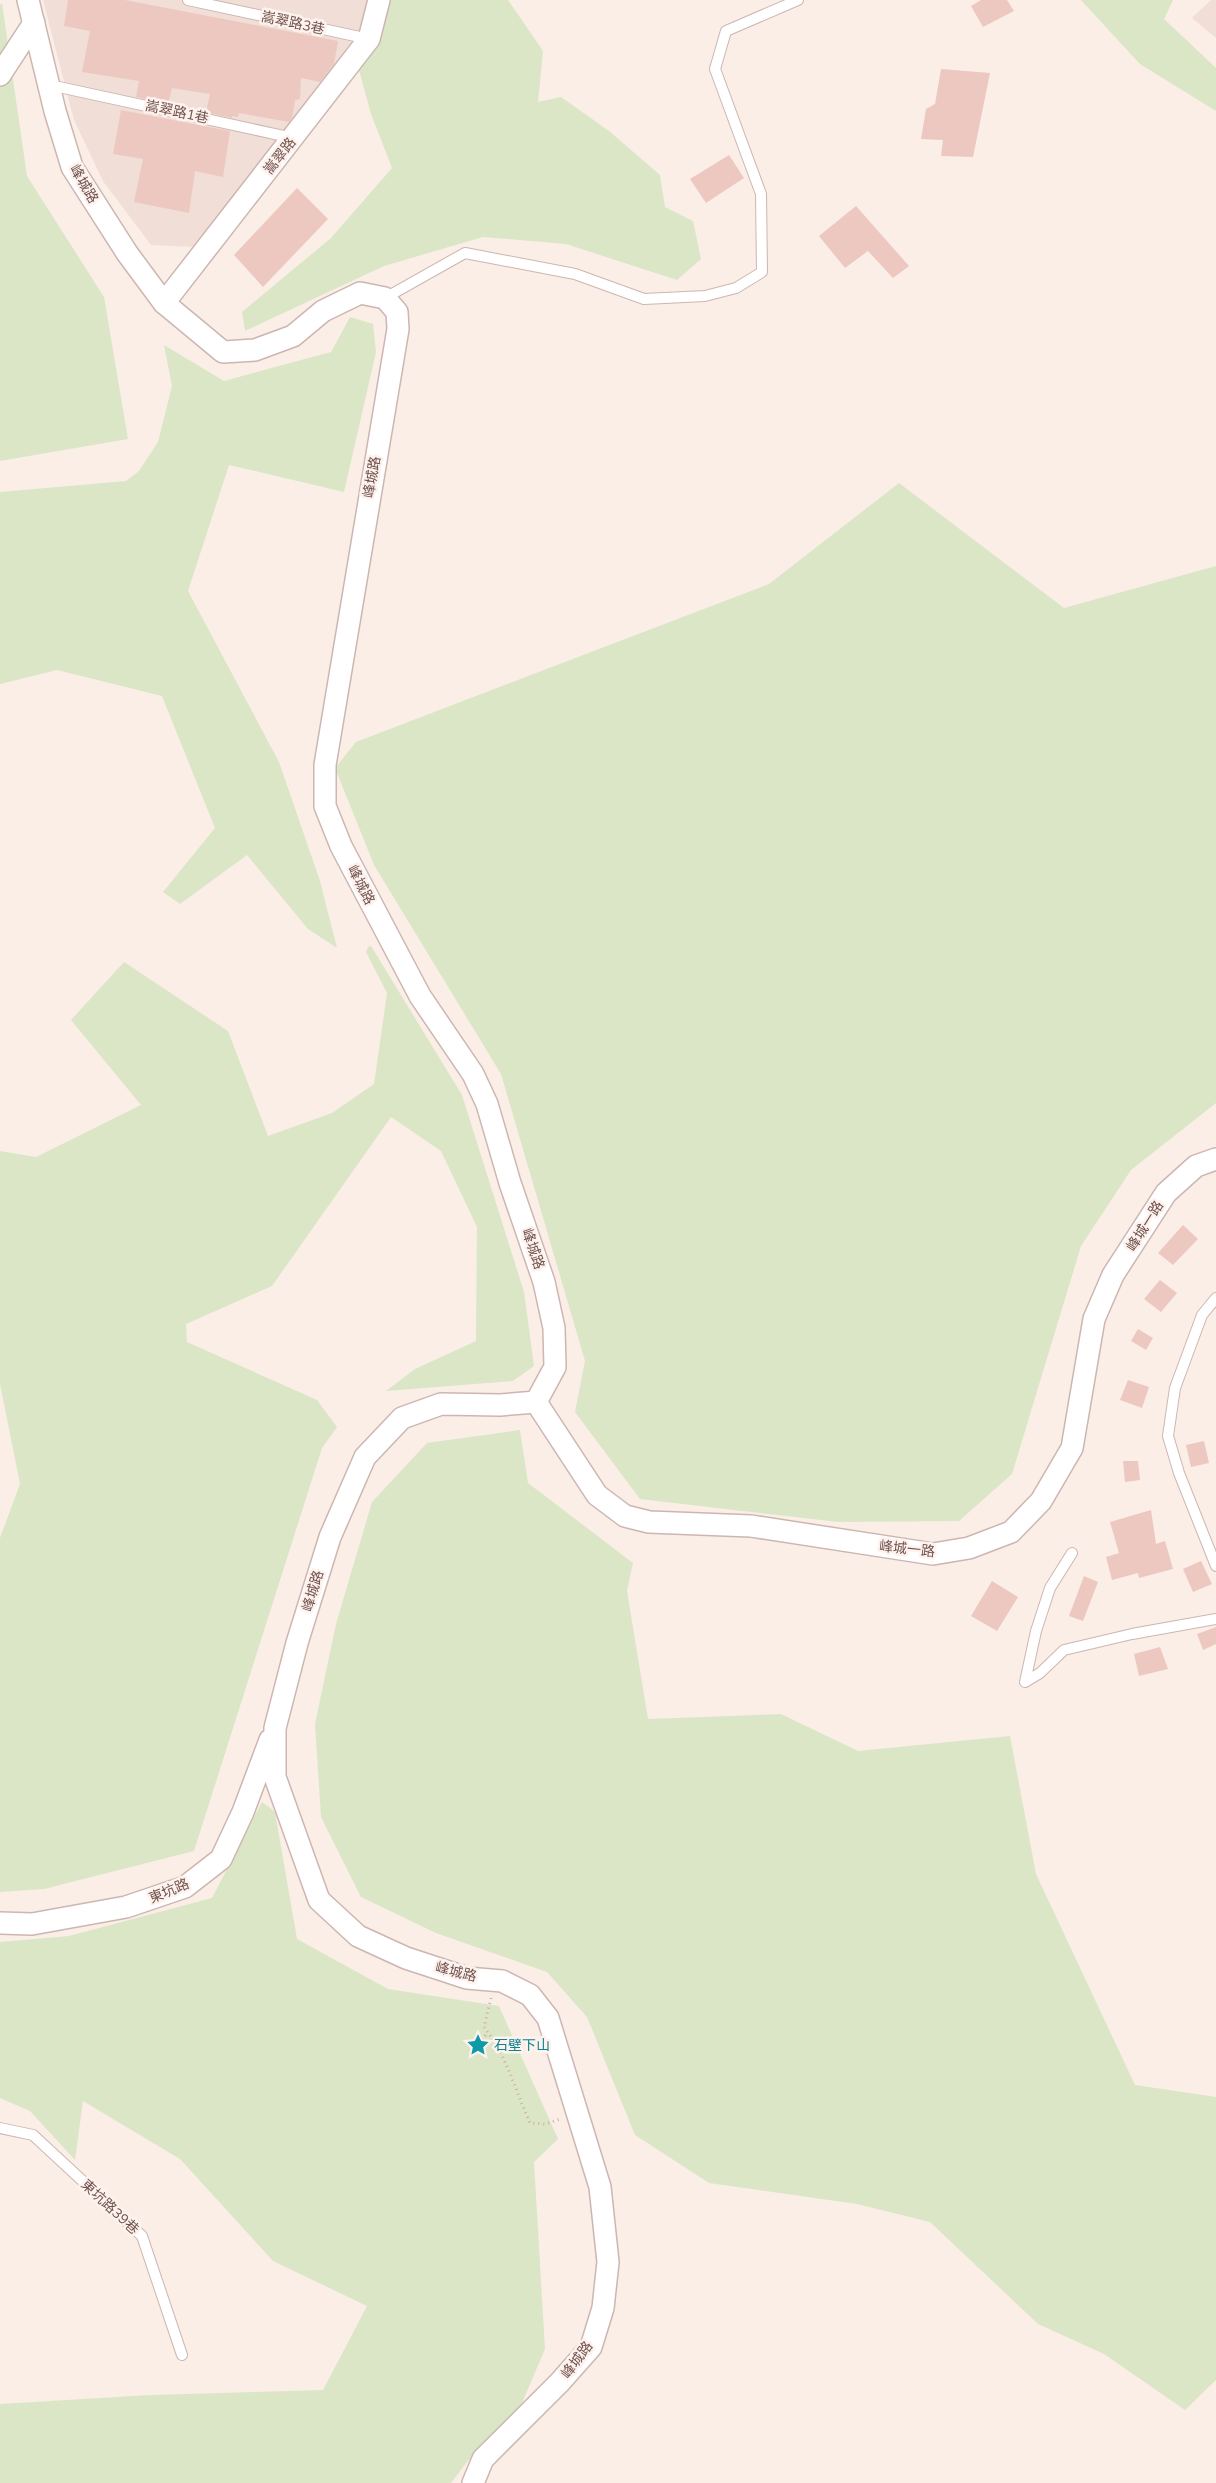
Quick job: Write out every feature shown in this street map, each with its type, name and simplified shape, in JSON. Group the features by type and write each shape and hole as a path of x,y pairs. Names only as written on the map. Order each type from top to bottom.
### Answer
{"street":[{"name":"峰城路","path":"28,0 55,111 72,167 127,253 164,303 223,352 255,350 293,336 323,311 360,293 386,298 398,312 398,329 326,755 325,806 341,846 420,996 473,1074 487,1104 510,1183 544,1282 554,1328 555,1367 536,1402 500,1405 441,1404 402,1418 365,1457 330,1537 297,1643 275,1728 275,1777 319,1900 358,1936 406,1958 467,1978 502,1981 530,1995 548,2018 577,2107 600,2187 608,2262 603,2308 590,2347 560,2382 483,2459 473,2483"},
{"name":"嵩翠路","path":"164,303 369,39 378,0"},
{"path":"0,75 34,23"},
{"name":"峰城一路","path":"536,1402 597,1495 625,1516 649,1522 751,1526 933,1554 969,1548 1011,1532 1041,1501 1072,1448 1094,1319 1113,1275 1166,1193 1196,1166 1216,1159"},
{"name":"東坑路","path":"0,1923 32,1924 126,1907 185,1887 221,1859 244,1812 275,1728"}],"lane":[{"name":"嵩翠路3巷","path":"188,0 369,39"},
{"path":"386,298 465,253 574,274 644,299 705,296 736,288 762,272 760,194 715,69 726,31 798,0"},
{"name":"嵩翠路1巷","path":"59,87 294,138"},
{"path":"1216,1298 1202,1315 1174,1388 1168,1436 1179,1473 1216,1566"},
{"path":"1072,1553 1050,1588 1036,1630 1025,1682 1040,1673 1064,1650 1132,1634 1216,1619"},
{"name":"東坑路39巷","path":"0,2128 33,2135 142,2236 182,2355"}],"path":[{"path":"502,1981 493,1990 485,2014 484,2027 496,2042 510,2071 530,2123 544,2124 566,2117 577,2107"},
{"path":"479,2044 488,2032"}],"shaded area":[{"path":"43,0 376,0 345,67 196,247 151,245 103,181 74,120"},
{"path":"1211,0 1216,0 1216,38 1192,18"}],"green space":[{"path":"378,0 508,0 543,51 538,102 561,97 609,131 660,175 665,207 693,221 701,259 677,280 566,244 483,237 384,266 245,331 242,312 331,238 392,168 371,114 359,70"},
{"path":"1081,0 1173,0 1164,19 1216,68 1216,111 1140,64"},
{"path":"2,3 27,176 104,297 128,439 0,461 0,5"},
{"path":"350,317 373,324 376,352 344,492 229,465 188,591 279,762 320,881 337,948 308,929 247,855 180,904 163,892 215,828 162,696 57,670 0,684 0,492 126,481 139,471 158,442 172,386 164,345 224,381 331,352"},
{"path":"899,483 1064,608 1216,566 1216,1103 1131,1170 1081,1246 1012,1474 959,1521 838,1522 640,1499 575,1412 585,1361 501,1074 374,865 335,768 356,742 769,584"},
{"path":"371,946 462,1095 524,1292 534,1366 513,1381 386,1391 415,1369 476,1341 477,1227 441,1151 391,1117 272,1286 186,1324 187,1342 317,1400 337,1427 322,1448 194,1851 44,1889 0,1892 0,1538 20,1484 0,1384 0,1151 36,1157 141,1105 71,1020 124,962 228,1031 268,1136 332,1113 374,1084 387,993 366,952 368,947"},
{"path":"520,1430 528,1483 633,1563 627,1591 648,1719 781,1714 858,1751 1010,1736 1036,1874 1135,2085 1216,2097 1216,2380 1185,2410 1104,2354 1038,2324 930,2222 857,2204 709,2183 635,2135 587,2017 547,1972 436,1933 361,1897 321,1817 315,1724 336,1624 372,1502 427,1443"},
{"path":"262,1802 275,1812 297,1939 388,1989 499,2006 558,2139 534,2162 545,2349 522,2403 467,2462 451,2483 0,2483 0,2404 150,2395 323,2390 367,2306 273,2261 180,2159 83,2101 75,2160 30,2111 0,2098 0,1942 69,1936 212,1898"}],"building":[{"path":"68,0 125,0 338,41 334,64 320,82 301,78 300,99 295,100 292,118 289,122 239,113 238,117 232,116 232,118 206,112 210,94 172,88 168,104 136,97 139,81 82,72 90,31 64,26"},
{"path":"981,0 1007,0 1014,11 983,27 971,6"},
{"path":"941,69 990,73 973,157 941,156 943,140 921,139 926,109 935,104"},
{"path":"121,110 230,131 223,177 195,171 189,213 134,202 143,159 113,154"},
{"path":"729,155 744,178 706,203 690,179"},
{"path":"297,188 328,219 263,287 234,255"},
{"path":"856,206 909,266 893,278 868,251 845,268 819,236"},
{"path":"1183,1225 1198,1239 1173,1265 1158,1253"},
{"path":"1160,1280 1177,1293 1161,1312 1144,1299"},
{"path":"1138,1329 1153,1338 1146,1350 1131,1341"},
{"path":"1128,1380 1149,1387 1142,1408 1120,1400"},
{"path":"1204,1441 1209,1463 1191,1467 1186,1445"},
{"path":"1123,1461 1138,1461 1140,1480 1125,1482"},
{"path":"1151,1510 1156,1544 1165,1541 1173,1569 1139,1578 1138,1573 1112,1580 1106,1557 1119,1553 1110,1522"},
{"path":"1201,1561 1212,1584 1193,1592 1183,1569"},
{"path":"1084,1576 1098,1582 1083,1621 1069,1616"},
{"path":"992,1581 1018,1597 997,1631 971,1616"},
{"path":"1216,1627 1216,1644 1203,1650 1197,1634"},
{"path":"1160,1647 1168,1669 1139,1676 1134,1654"}],"place":[{"name":"石壁下山","path":"478,2045"}]}
